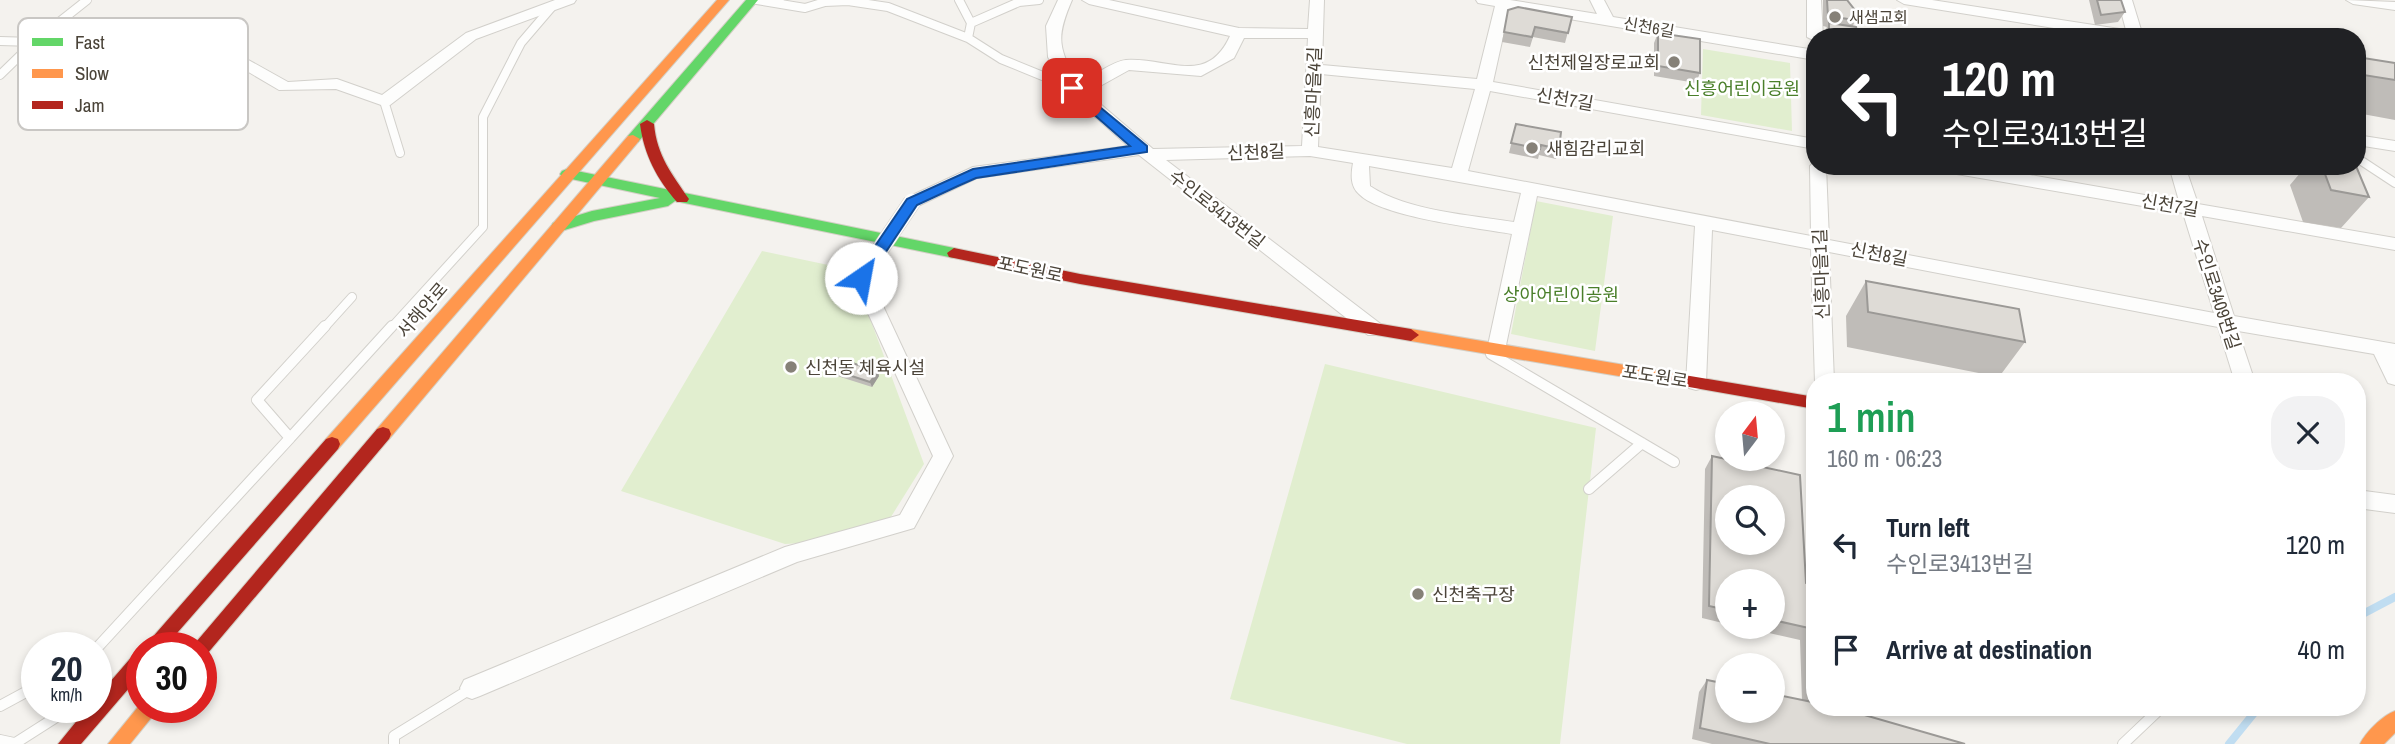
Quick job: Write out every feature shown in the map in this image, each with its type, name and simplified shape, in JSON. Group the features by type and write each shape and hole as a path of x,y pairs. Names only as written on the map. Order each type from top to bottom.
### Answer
{"main road":[{"name":"서해안로","path":"166,632 723,0"},
{"path":"214,632 754,0"},
{"path":"647,124 647,143 660,176 682,199"},
{"name":"포도원로","path":"567,174 1080,279 1806,401"},
{"path":"558,227 592,216 682,199"},
{"path":"68,744 126,677"},
{"path":"2370,744 2395,720"},
{"path":"118,744 136,723"}],"street":[{"path":"248,65 285,87 337,84 384,101 471,36 569,0"},
{"name":"수인로3413번길","path":"1065,0 1053,26 1056,57 1072,88 1146,152 1375,330"},
{"name":"신흥마을4길","path":"1089,0 1238,33 1315,34"},
{"name":"신흥마을4길","path":"1310,151 1317,0"},
{"name":"신천6길","path":"1483,0 1806,53"},
{"path":"1597,0 1606,20"},
{"path":"1814,0 1815,28"},
{"path":"1904,0 2086,28"},
{"path":"2124,0 2135,28"},
{"path":"2353,0 2395,6"},
{"path":"1459,175 1503,4"},
{"path":"1072,88 1096,82 1126,65 1196,73 1229,54 1238,33"},
{"name":"신천7길","path":"1314,69 1484,85 1806,142"},
{"path":"2366,141 2395,146"},
{"name":"신천8길","path":"472,688 793,554 907,522 943,456 861,278 912,202 973,173 1146,152 1310,151 1530,188 2226,323 2387,350"},
{"path":"1362,159 1359,183 1366,194 1426,214 1520,229"},
{"name":"신흥마을1길","path":"1818,175 1824,373"},
{"name":"신천7길","path":"1998,175 2395,244"},
{"name":"수인로3409번길","path":"2179,175 2242,373"},
{"path":"1488,349 1530,188"},
{"path":"1696,383 1704,221"},
{"path":"2387,350 2395,378"},
{"path":"2366,500 2395,504"}],"lane":[{"path":"65,18 88,0"},
{"path":"754,0 776,1 805,8 825,2 874,4 968,38 1001,59 1072,88"},
{"path":"959,0 971,23 968,38"},
{"path":"971,23 1019,2 1039,0"},
{"path":"112,632 483,227 483,117 521,43 551,8"},
{"path":"0,41 18,42"},
{"path":"0,75 18,58"},
{"path":"384,101 400,153"},
{"path":"2366,164 2395,183"},
{"path":"290,438 257,400 352,297"},
{"path":"1488,349 1674,463"},
{"path":"1589,489 1642,443"},
{"path":"394,744 394,736 472,688"},
{"path":"0,706 21,695"},
{"path":"2123,744 2153,716"},
{"path":"0,740 14,744 47,723"}],"green space":[{"name":"신흥어린이공원","path":"1703,49 1790,63 1792,131 1701,115"},
{"name":"상아어린이공원","path":"1536,201 1613,216 1595,351 1511,334"},
{"name":"신천동 체육시설","path":"762,251 852,270 924,464 889,520 817,542 785,544 621,491"},
{"name":"신천축구장","path":"1325,364 1596,428 1560,744 1407,744 1230,699"}],"building":[{"path":"1827,0 1847,0 1854,9 1855,20 1828,16"},
{"path":"2097,0 2121,0 2125,12 2101,15"},
{"path":"1518,7 1572,17 1568,33 1535,27 1532,37 1504,32 1508,10"},
{"path":"1829,23 1856,28 1829,28"},
{"path":"1658,33 1700,39 1700,73 1658,66"},
{"path":"2366,58 2395,63 2395,80 2366,75"},
{"path":"1516,124 1561,132 1559,149 1541,145 1540,149 1511,143"},
{"path":"2325,175 2360,175 2369,197 2331,190"},
{"path":"1866,281 2019,309 2025,342 1868,312"},
{"path":"836,358 878,371 870,382 830,369"},
{"path":"1712,456 1715,457 1715,471 1781,471 1800,475 1806,627 1785,623 1785,569 1715,569 1715,607 1709,606"},
{"path":"1707,680 1715,682 1715,723 1785,723 1785,696 1806,701 1806,716 1868,716 1965,744 1770,744 1700,728"}],"waterway":[{"path":"2366,612 2395,597"},
{"path":"2229,744 2252,716"}],"traffic: fast":[{"path":"633,139 752,0"},
{"path":"567,174 954,253"},
{"path":"558,227 592,216 668,201"}],"traffic: slow":[{"path":"332,444 723,0"},
{"path":"383,434 633,139"},
{"path":"1411,335 1678,380"},
{"path":"2370,744 2395,720"},
{"path":"118,744 136,723"}],"traffic: jam":[{"path":"647,124 650,146 658,164 682,199"},
{"path":"954,253 1080,279 1411,335"},
{"path":"1678,380 1806,401"},
{"path":"214,632 383,434"},
{"path":"166,632 332,444"},
{"path":"68,744 126,677"}],"place":[{"name":"새샘교회","path":"1835,17"},
{"name":"신천제일장로교회","path":"1674,62"},
{"name":"새힘감리교회","path":"1532,148"},
{"name":"신천동 체육시설","path":"791,367"},
{"name":"신천축구장","path":"1418,594"}],"route":[{"path":"861,278 912,202 973,173 1142,149 1072,88"}]}
